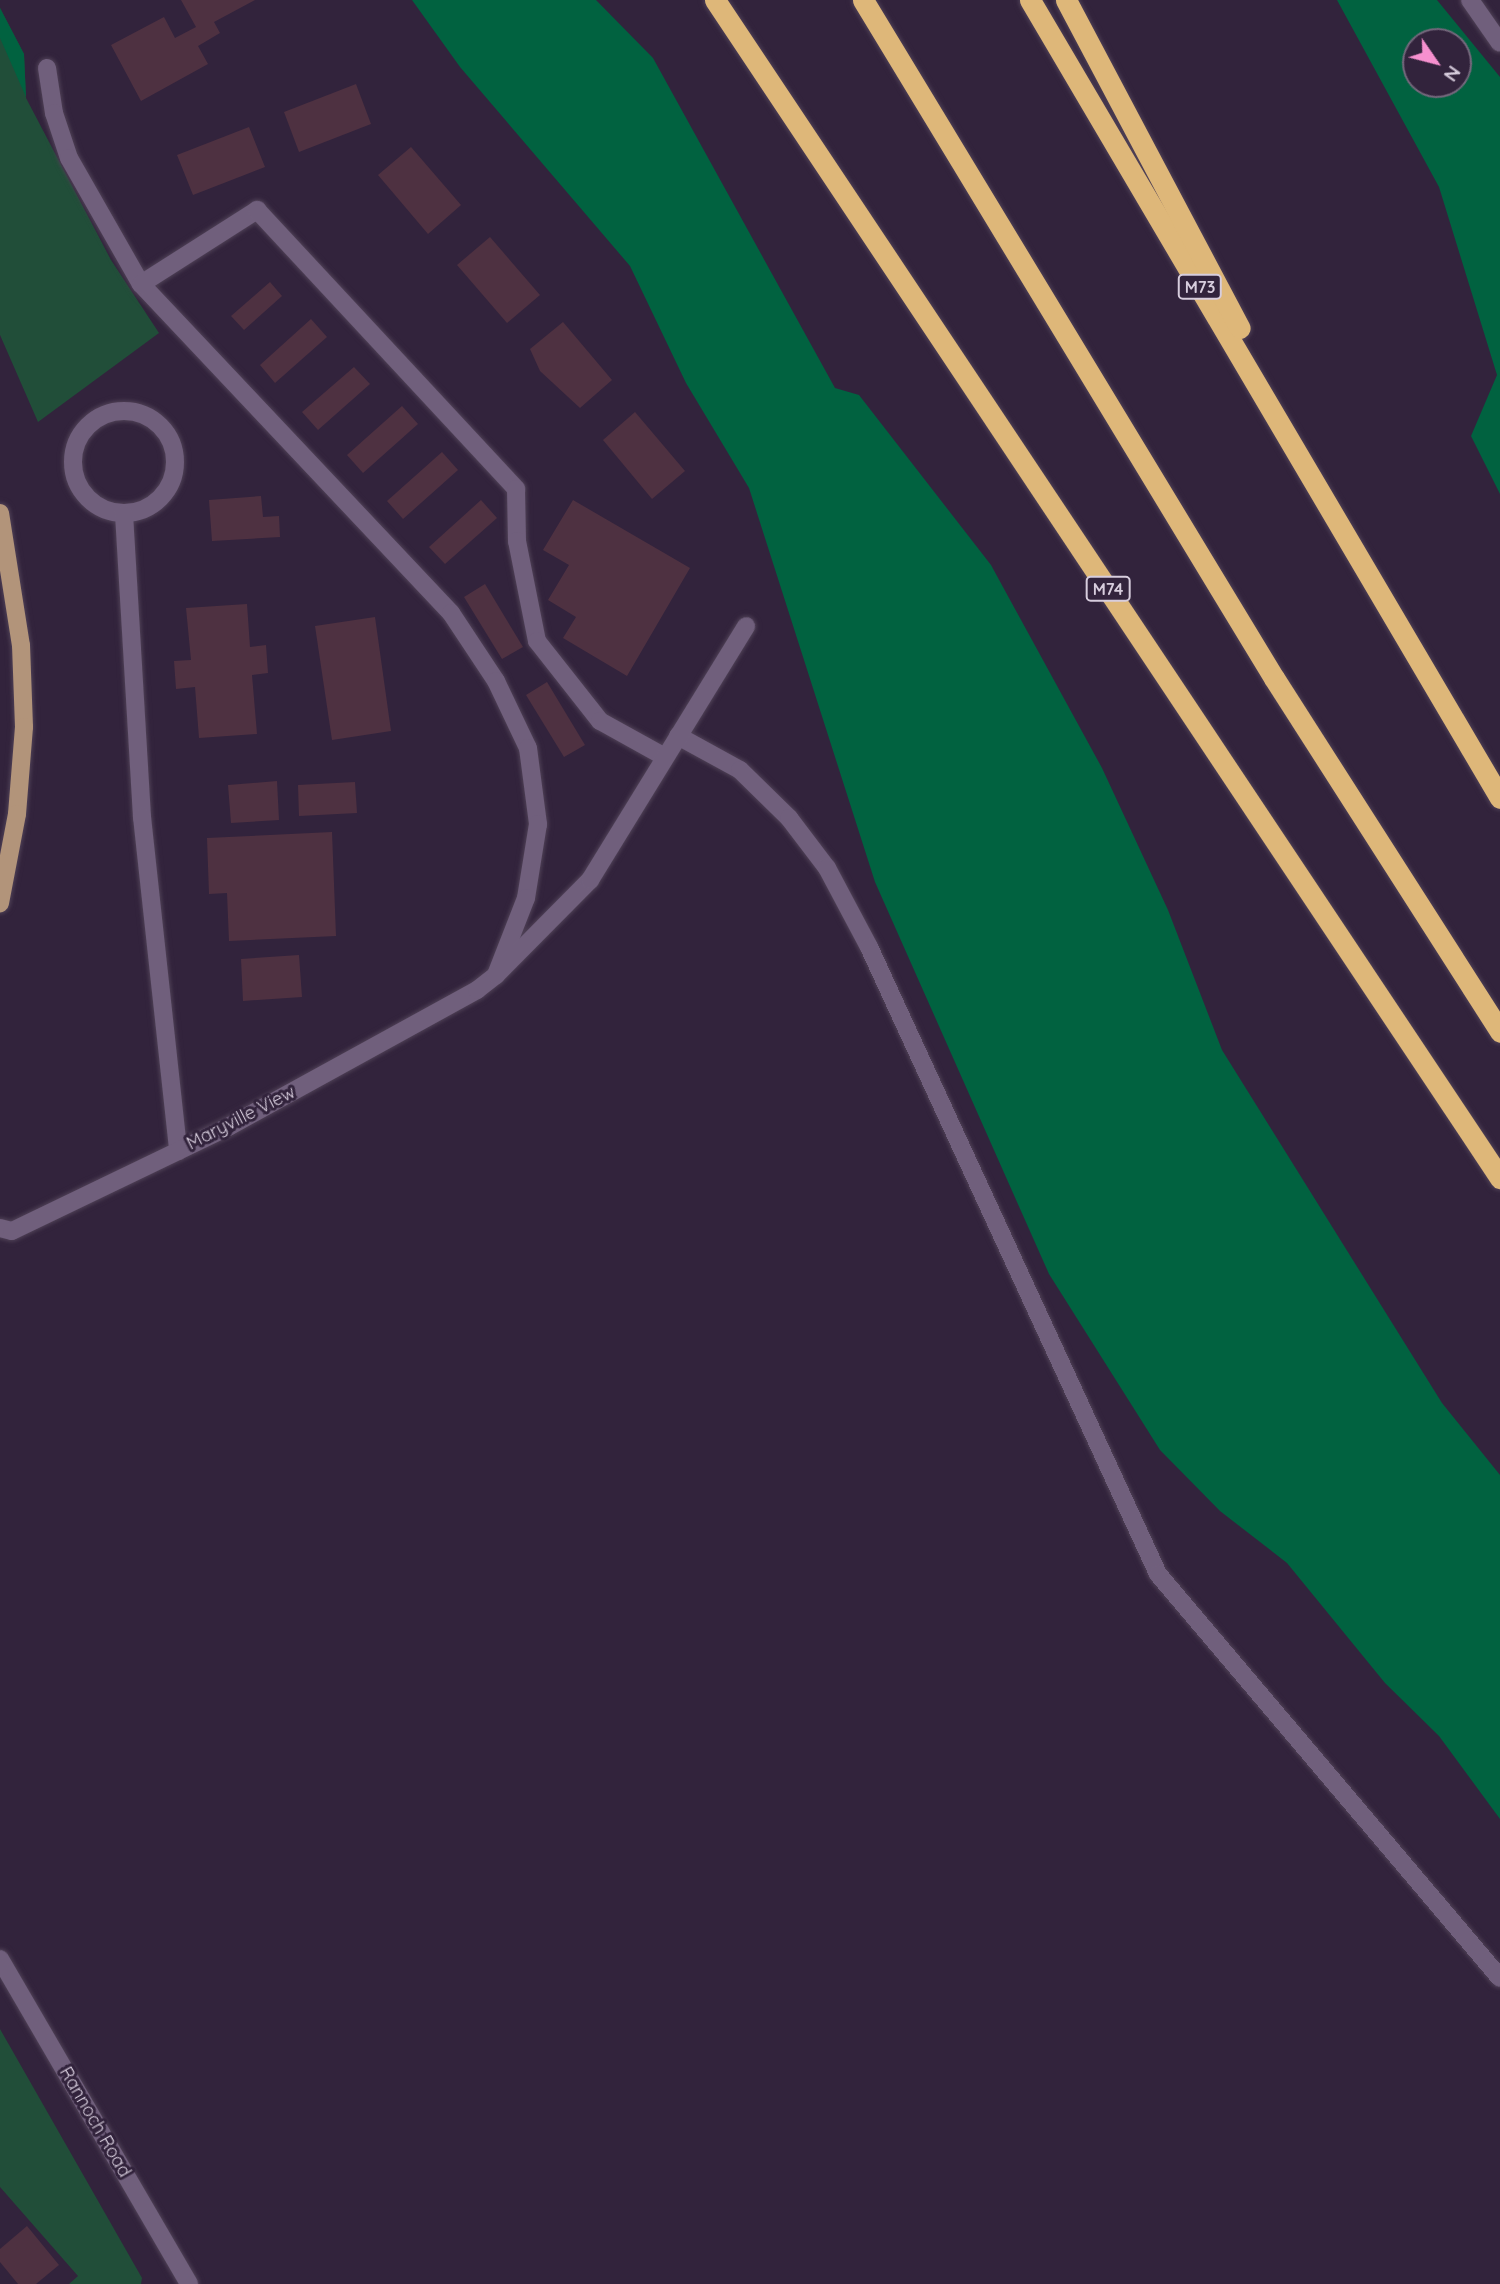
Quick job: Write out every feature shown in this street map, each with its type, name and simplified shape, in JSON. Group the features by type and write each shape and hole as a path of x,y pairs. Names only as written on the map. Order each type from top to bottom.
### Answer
{"highway":[{"name":"M74","path":"715,0 1500,1178"},
{"path":"863,0 1273,678 1500,1032"},
{"name":"M73","path":"1030,0 1500,798"},
{"name":"M73","path":"1066,0 1370,574"}],"main road":[{"path":"0,513 21,645 24,727 17,814 0,903"}],"street":[{"path":"1470,0 1500,43"},
{"path":"47,68 54,113 69,158 141,285 451,613 496,681 527,748 538,824 526,898 496,975"},
{"path":"141,285 257,210 516,488 517,541 537,640 600,721 665,757"},
{"path":"120,411 138,413 162,428 175,461 164,494 141,510 124,514 99,507 85,496 73,470 73,452 86,427 120,411"},
{"path":"124,514 142,817 178,1151"},
{"name":"Maryville View","path":"0,1228 12,1231 178,1151 477,990 496,975 590,880 746,626"},
{"path":"678,736 740,770 789,818 827,869 869,947 1158,1574 1500,1978"},
{"name":"Rannoch Road","path":"0,1959 184,2281"}],"green space":[{"path":"412,0 596,0 653,58 835,388 859,395 991,565 1102,768 1168,910 1222,1050 1442,1403 1500,1475 1500,1819 1439,1736 1385,1683 1287,1563 1220,1511 1160,1450 1049,1274 875,882 749,488 686,383 630,266 460,67"},
{"path":"1337,0 1437,0 1460,28 1402,28 1402,98 1472,98 1472,43 1500,77 1500,494 1471,436 1497,375 1439,187"},
{"path":"0,8 24,54 26,98 111,260 159,333 38,422 0,335"},
{"path":"0,8 24,54 26,97 0,38"},
{"path":"0,2029 142,2278 141,2284 69,2284 78,2276 0,2187"}],"building":[{"path":"181,0 255,0 214,22 220,33 198,46 208,64 141,101 111,45 164,17 175,38 196,27"},
{"path":"356,84 371,124 299,152 284,112"},
{"path":"249,127 265,167 193,195 177,155"},
{"path":"411,147 461,205 428,234 378,175"},
{"path":"490,237 540,295 507,323 457,265"},
{"path":"270,282 282,296 244,330 231,316"},
{"path":"311,319 327,337 275,383 260,365"},
{"path":"563,322 612,380 580,408 540,371 530,349"},
{"path":"354,367 370,384 318,430 302,412"},
{"path":"402,406 418,424 363,473 347,455"},
{"path":"635,412 685,471 652,499 603,440"},
{"path":"442,452 458,470 403,519 387,501"},
{"path":"261,496 263,517 279,516 280,537 212,541 209,500"},
{"path":"481,500 497,518 445,564 429,547"},
{"path":"573,500 690,568 627,676 563,638 576,617 548,600 569,565 543,550"},
{"path":"485,584 523,647 502,659 464,597"},
{"path":"247,604 250,647 266,645 268,673 252,675 257,734 199,738 195,687 176,689 174,661 191,660 186,608"},
{"path":"375,617 391,731 332,740 315,626"},
{"path":"547,682 585,745 564,757 526,695"},
{"path":"277,781 279,820 231,823 228,785"},
{"path":"355,782 357,813 299,816 298,785"},
{"path":"332,832 336,936 229,941 227,893 209,894 207,838"},
{"path":"299,955 302,997 243,1001 241,959"},
{"path":"27,2226 59,2265 36,2284 18,2284 0,2262 0,2249"}]}
